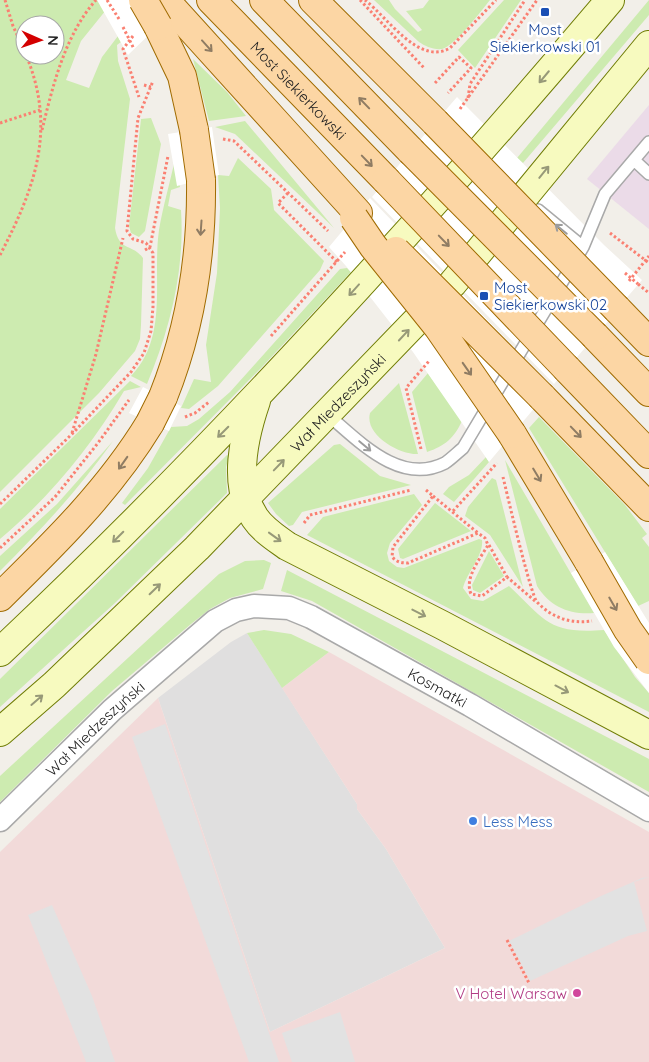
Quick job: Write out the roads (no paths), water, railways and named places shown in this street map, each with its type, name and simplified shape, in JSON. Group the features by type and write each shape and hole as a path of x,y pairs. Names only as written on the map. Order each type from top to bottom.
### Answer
{"main road":[{"path":"142,0 166,12 337,192 356,215 542,397 649,506"},
{"name":"Most Siekierkowski","path":"212,0 649,454"},
{"path":"264,0 649,392"},
{"path":"313,0 445,119 548,237 633,296 649,317"},
{"path":"0,652 257,397 512,115 610,0"},
{"path":"0,598 61,537 109,483 150,422 164,397 185,335 196,280 201,224 201,180 194,130 166,12"},
{"name":"Wał Miedzeszyński","path":"0,732 62,678 245,500 453,283 649,45"},
{"path":"356,215 372,246 438,327 512,434 628,630 649,660"},
{"path":"633,296 649,342"},
{"path":"257,397 246,437 242,482 245,500 255,518 268,532 287,546 442,625 649,735"}],"street":[{"name":"Kosmatki","path":"215,621 236,610 254,606 289,608 311,617 470,705 649,810"},
{"name":"Wał Miedzeszyński","path":"0,820 112,710 215,621"}],"lane":[{"path":"328,415 373,453 388,462 406,468 422,468 444,463 463,448 583,247 605,194 649,142"},
{"path":"634,160 649,174"},
{"path":"524,198 583,247"}],"place":[{"name":"Most Siekierkowski 01","path":"545,12"},
{"name":"Most Siekierkowski 02","path":"484,296"},
{"name":"Less Mess","path":"473,821"},
{"name":"V Hotel Warsaw","path":"577,993"}]}
